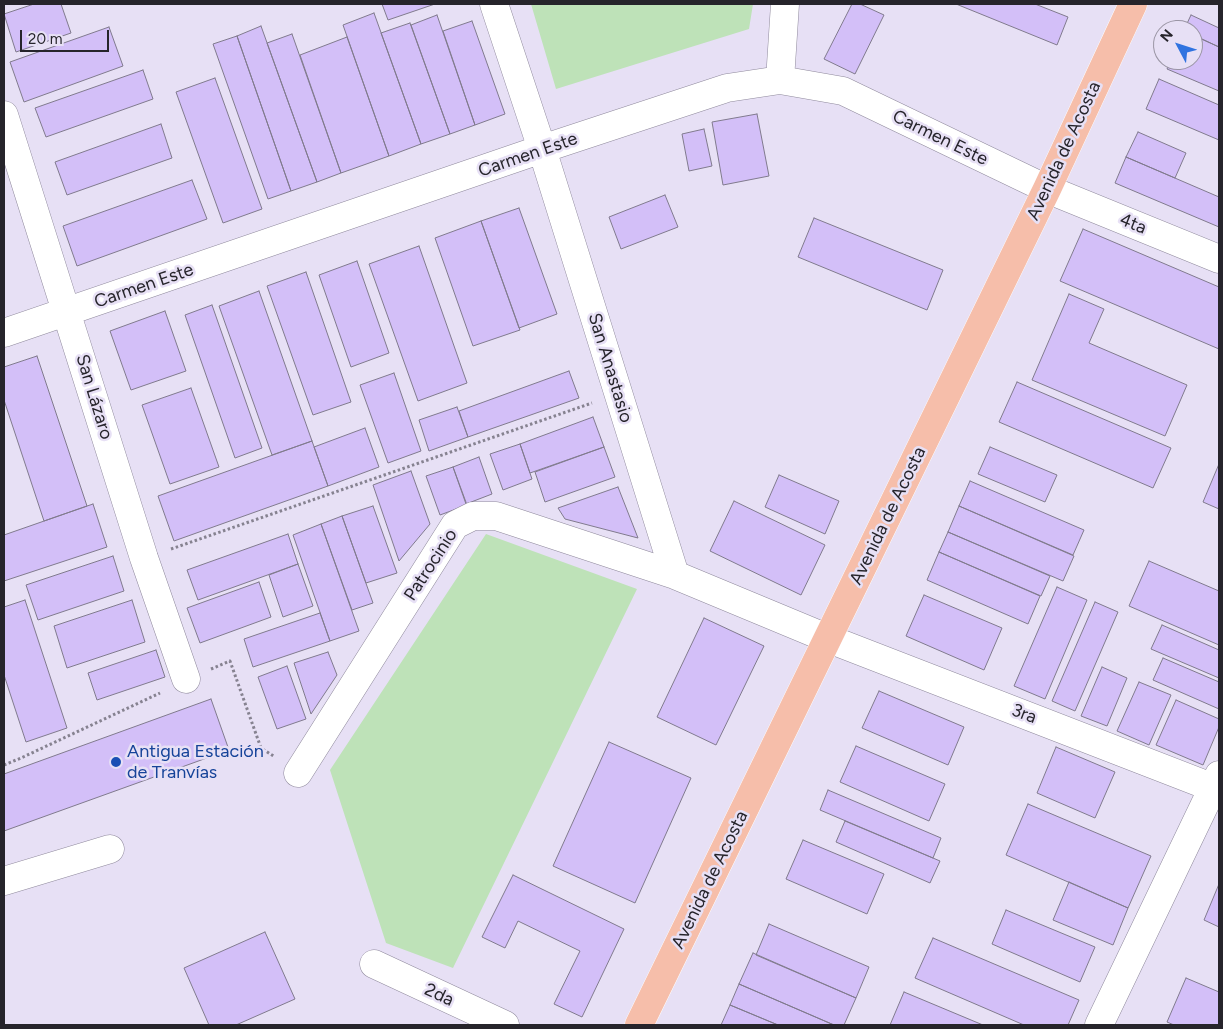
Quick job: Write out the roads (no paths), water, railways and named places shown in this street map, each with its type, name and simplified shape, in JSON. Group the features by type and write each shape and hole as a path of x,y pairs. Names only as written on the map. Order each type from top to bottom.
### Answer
{"main road":[{"name":"Avenida de Acosta","path":"639,1025 1047,189 1133,4"}],"street":[{"name":"San Anastasio","path":"494,4 542,149 675,575"},
{"path":"780,80 785,4"},
{"name":"Carmen Este","path":"4,334 542,149 728,88 780,80 843,91 1047,189"},
{"name":"San Lázaro","path":"4,115 144,558 186,680"},
{"name":"4ta","path":"1047,189 1219,259"},
{"name":"Patrocinio","path":"298,773 455,525 473,516 496,516 675,575"},
{"path":"675,575 829,639"},
{"name":"3ra","path":"829,639 1217,784"},
{"path":"1099,1025 1217,784"},
{"path":"4,881 110,849"},
{"name":"2da","path":"374,964 505,1025"}],"place":[{"name":"Antigua Estación de Tranvías","path":"116,762"}]}
